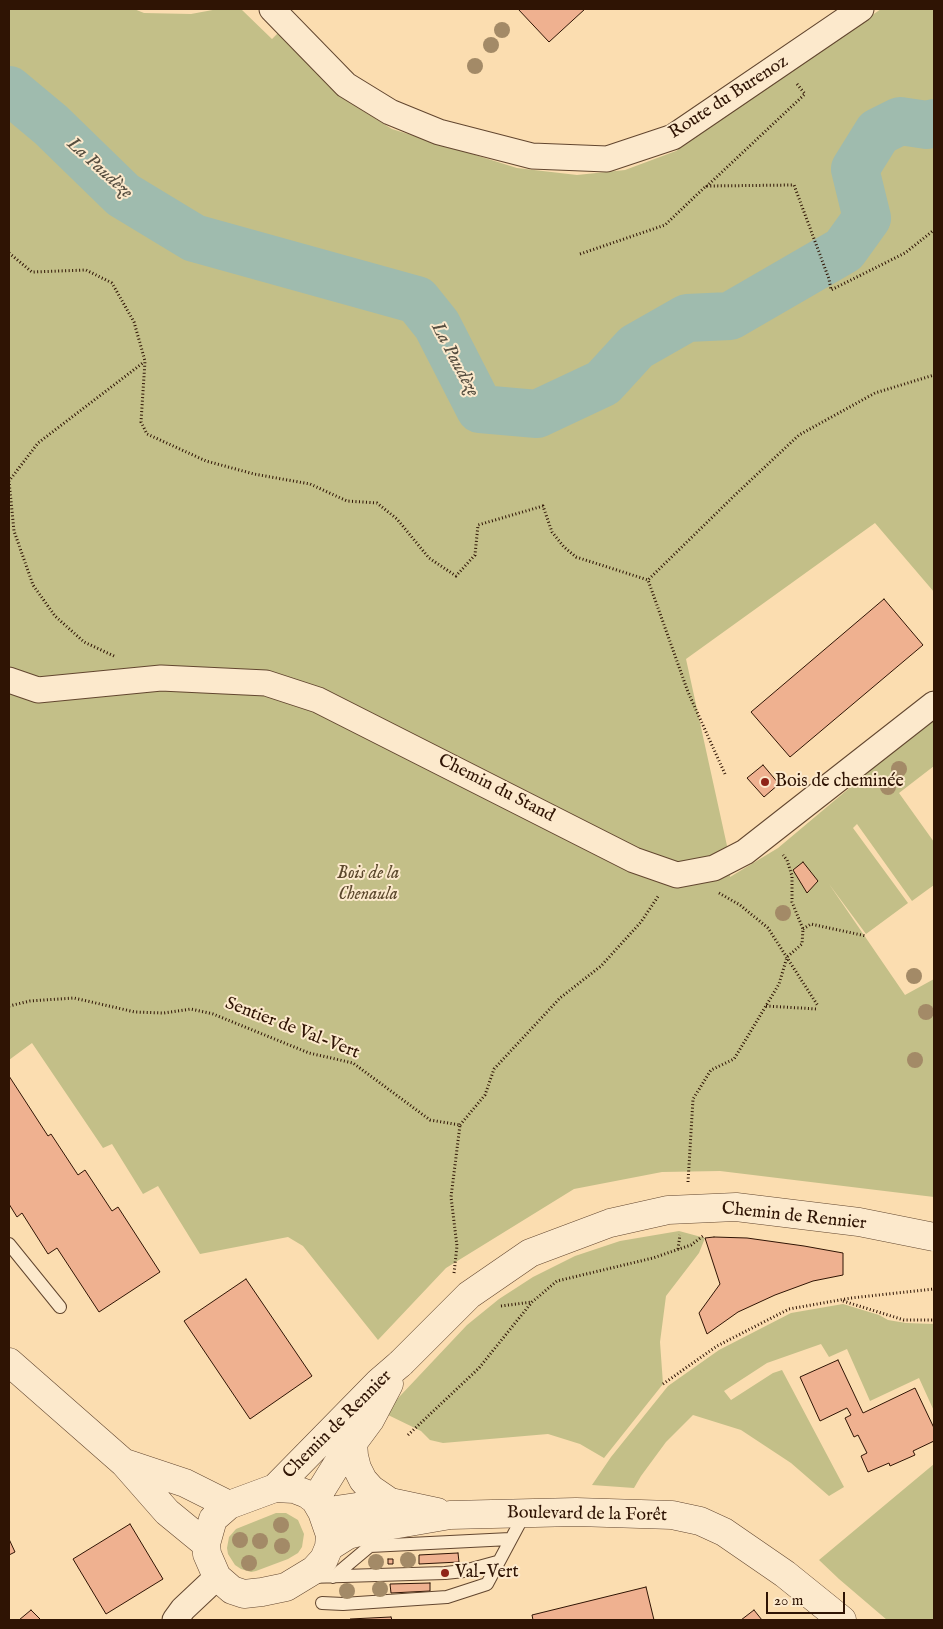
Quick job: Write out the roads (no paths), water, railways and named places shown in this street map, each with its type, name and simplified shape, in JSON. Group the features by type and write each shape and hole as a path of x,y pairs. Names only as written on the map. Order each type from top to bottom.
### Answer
{"street":[{"name":"Route du Burenoz","path":"272,9 346,84 390,112 439,132 532,156 607,159 673,137 861,9"},
{"name":"Chemin du Stand","path":"9,680 38,690 161,678 266,683 318,700 634,860 678,875 714,868 745,852 934,704"},
{"name":"Chemin de Rennier","path":"275,1488 379,1382 469,1296 530,1253 610,1224 668,1210 736,1207 859,1222 934,1236"},
{"path":"9,1363 124,1463 167,1512 206,1544"},
{"name":"Chemin de Rennier","path":"319,1506 353,1442 370,1420 401,1363"},
{"path":"353,1442 357,1468 363,1480 371,1489 390,1502"},
{"path":"124,1463 185,1483 229,1505"},
{"path":"275,1488 294,1489 307,1494 319,1506 330,1535 329,1547 324,1559 314,1570 286,1587 244,1594 232,1590 217,1577 207,1554 206,1544 214,1519 229,1505 275,1488"},
{"name":"Boulevard de la Forêt","path":"319,1506 390,1502 450,1515"},
{"name":"Boulevard de la Forêt","path":"329,1547 348,1535 450,1515 525,1513 654,1513 672,1515 700,1521 724,1532 784,1574 842,1620"},
{"path":"175,1620 183,1609 217,1577"}],"lane":[{"path":"9,1244 60,1307"},
{"path":"322,1603 343,1604 447,1597 487,1584 497,1562 525,1513"},
{"path":"333,1577 370,1546 510,1539"},
{"path":"303,1577 464,1572 497,1562"}],"waterway":[{"name":"La Paudèze","path":"9,90 51,125 123,195 194,238 417,300 437,325 480,409 537,414 603,383 636,347 687,318 730,316 844,250 867,218 855,169 878,132 900,121 927,125 934,123"}],"place":[{"name":"Bois de cheminée","path":"765,782"},
{"name":"Val-Vert","path":"445,1573"}],"park label":[{"name":"Bois de la Chenaula","path":"368,884"}]}
